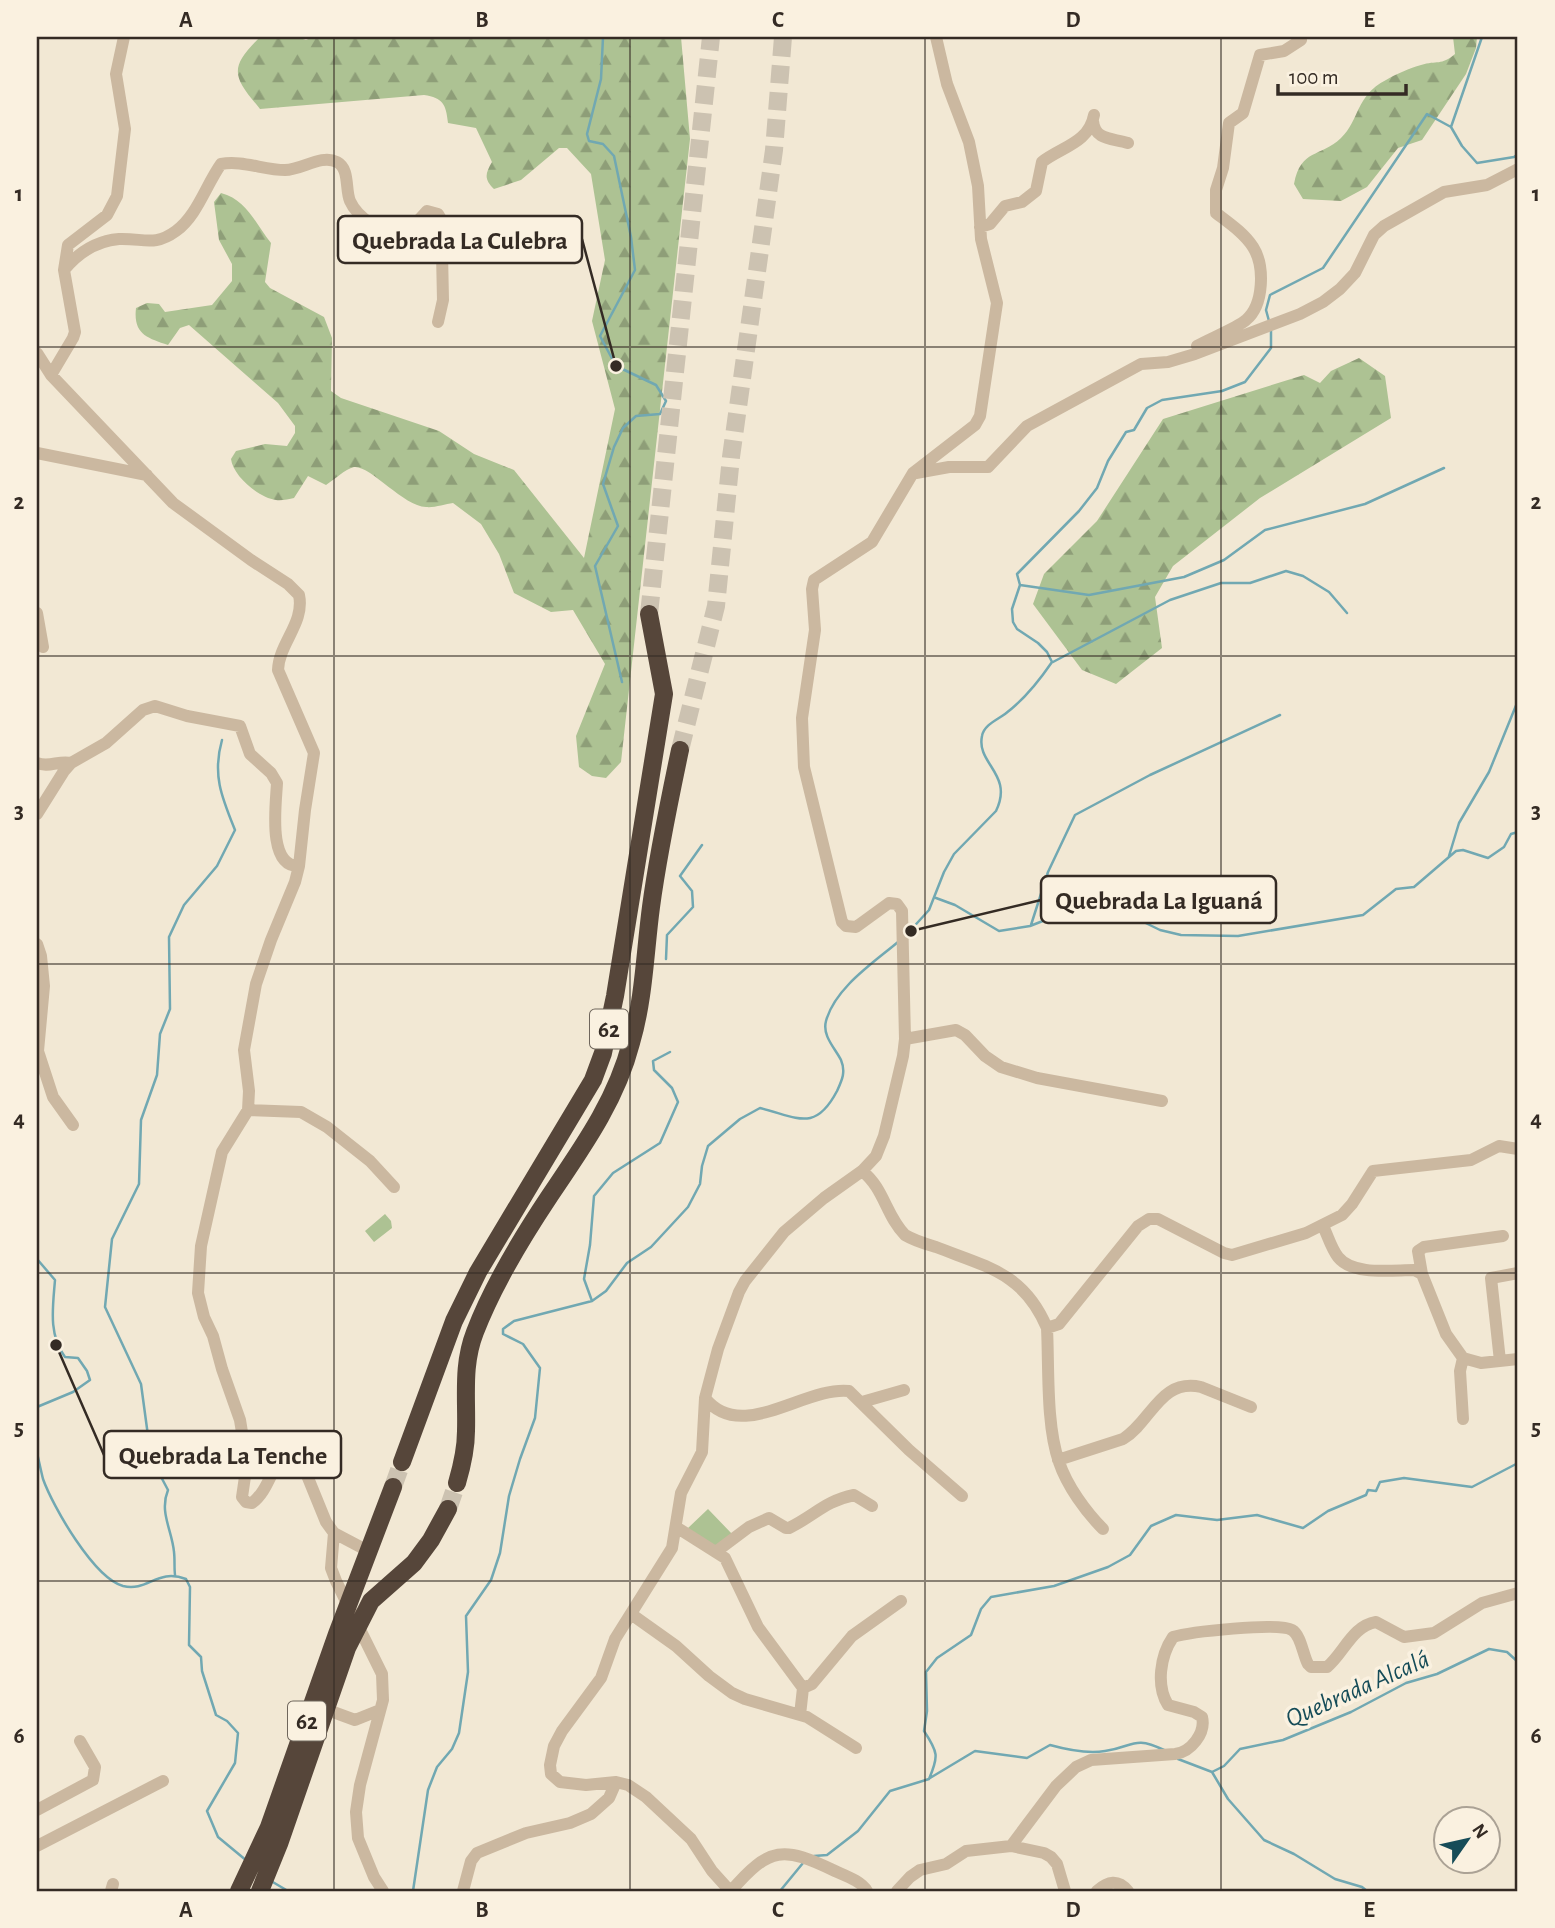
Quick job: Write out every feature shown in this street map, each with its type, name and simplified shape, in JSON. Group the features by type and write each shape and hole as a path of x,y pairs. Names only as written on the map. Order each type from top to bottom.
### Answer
{"highway":[{"name":"62","path":"402,1462 454,1321 478,1272 593,1080 603,1054 615,996 664,694 649,614"},
{"name":"62","path":"457,1483 463,1463 466,1433 465,1375 475,1332 511,1259 603,1115 619,1081 632,1043 651,905 680,750"},
{"name":"62","path":"281,1813 325,1709 350,1599 393,1487"},
{"name":"62","path":"248,1889 279,1844 281,1813 342,1641 371,1601 414,1563 431,1540 448,1509"}],"street":[{"path":"51,375 75,331 64,270 68,244 107,215 117,196 125,129 116,74 124,37"},
{"path":"867,1891 854,1880 808,1858 793,1854 771,1856 761,1861 731,1891 712,1871 691,1839 646,1797 628,1785 616,1782 586,1785 561,1782 551,1774 550,1765 554,1746 562,1731 601,1678 615,1639 672,1548 682,1489 702,1452 705,1398 718,1349 745,1281 784,1232 824,1198 862,1171 876,1156 884,1136 904,1056 902,911 893,902 885,904 856,927 846,926 842,922 805,777 802,718 815,629 812,589 814,580 872,542 913,473 979,421 997,307 980,227 978,186 969,142 947,84 936,37"},
{"path":"1176,359 1246,321 1256,306 1260,287 1259,266 1254,248 1237,229 1216,213 1216,190 1223,168 1229,123 1243,113 1260,55 1284,51 1301,38"},
{"path":"980,227 990,224 1005,206 1022,202 1036,191 1041,162 1079,141 1093,118 1093,127 1104,138 1128,143"},
{"path":"64,270 77,254 97,245 117,239 157,242 177,230 192,216 221,163 287,170 329,159 344,167 350,201 369,222 390,231 401,231 417,223 427,211 438,214 444,224 443,300 438,322"},
{"path":"913,473 948,467 988,467 1020,432 1035,421 1143,363 1195,354 1300,314 1323,302 1355,273 1374,235 1384,226 1444,192 1487,184 1518,169"},
{"path":"37,353 51,375 173,503 288,584 299,595 299,612 279,659 278,670 314,753 304,810 299,866 256,984 243,1049 249,1091 248,1110 222,1152 201,1246 198,1293 200,1306 237,1408 247,1463 242,1497 246,1502 252,1503 258,1499 276,1462 284,1454 293,1454 300,1460 326,1522 334,1533 370,1552"},
{"path":"37,453 147,475"},
{"path":"37,613 43,648"},
{"path":"37,814 71,763 106,743 150,706 159,706 187,716 237,724 243,732 250,754 274,778 274,837 286,862 299,866"},
{"path":"37,763 44,766 71,763"},
{"path":"37,944 44,986 38,1052 53,1097 73,1125"},
{"path":"905,1039 956,1030 1001,1067 1037,1078 1162,1101"},
{"path":"248,1110 302,1112 327,1127 370,1161 394,1187"},
{"path":"1047,1328 1059,1324 1138,1226 1149,1219 1158,1219 1232,1255 1323,1226 1348,1210 1373,1171 1471,1160 1499,1146 1518,1149"},
{"path":"862,1171 878,1187 897,1226 905,1235 993,1270 1015,1282 1036,1304 1047,1328 1050,1397 1058,1460 1085,1511 1103,1529"},
{"path":"1323,1226 1340,1260 1353,1268 1415,1270 1422,1274"},
{"path":"1503,1236 1424,1247 1418,1251 1422,1274 1446,1334 1463,1358 1474,1362 1518,1359"},
{"path":"1500,1361 1491,1278 1518,1273"},
{"path":"1463,1358 1460,1378 1463,1419"},
{"path":"1058,1460 1123,1439 1138,1429 1165,1394 1174,1388 1192,1385 1201,1387 1251,1407"},
{"path":"705,1398 714,1409 723,1413 752,1416 777,1406 838,1390 853,1393 909,1450 962,1496"},
{"path":"862,1402 904,1390"},
{"path":"717,1551 749,1527 769,1518 789,1528 817,1508 854,1495 872,1506"},
{"path":"676,1527 717,1551 731,1567 758,1627 803,1688 800,1715"},
{"path":"334,1533 331,1568 382,1674 383,1700 360,1785 357,1824 358,1838 373,1877 383,1891"},
{"path":"1011,1846 1056,1786 1076,1767 1091,1760 1175,1754 1189,1748 1203,1729 1202,1717 1168,1705 1161,1694 1160,1680 1167,1648 1171,1639 1176,1636 1241,1628 1289,1629 1297,1635 1308,1664 1311,1667 1326,1667 1353,1636 1367,1625 1377,1622 1398,1635 1410,1638 1434,1633 1482,1603 1518,1593"},
{"path":"803,1688 812,1684 852,1636 901,1601"},
{"path":"631,1614 676,1646 732,1693 800,1715 856,1748"},
{"path":"325,1709 355,1720 371,1741"},
{"path":"355,1720 380,1710"},
{"path":"37,1810 93,1780 96,1767 80,1741"},
{"path":"37,1846 163,1781"},
{"path":"463,1891 471,1861 477,1853 526,1833 570,1823 591,1814 609,1798 616,1782"},
{"path":"897,1891 920,1870 946,1864 966,1851 1011,1846 1051,1857 1057,1864 1065,1891"},
{"path":"1097,1891 1115,1882 1128,1891"}],"green space":[{"path":"260,37 297,37 306,40 313,37 681,37 690,139 621,762 606,778 592,776 579,767 576,736 605,664 573,610 551,612 514,593 499,554 481,524 453,503 429,507 417,505 361,468 351,468 326,485 308,476 294,498 276,500 255,491 236,472 231,459 236,451 265,444 287,446 295,433 295,426 278,403 189,325 180,328 168,345 143,334 136,317 136,308 147,303 159,304 165,312 212,305 232,281 232,264 219,240 214,202 221,193 230,196 250,213 271,243 265,282 270,288 324,317 332,338 331,391 341,398 439,431 474,454 514,470 584,558 615,409 592,321 605,260 591,174 567,148 559,148 521,180 494,189 487,176 492,162 476,128 448,123 442,103 424,95 260,109 244,88 238,73 243,57"},
{"path":"1453,37 1477,37 1476,48 1466,74 1422,140 1398,148 1367,187 1341,201 1303,199 1294,184 1301,164 1341,138 1352,124 1363,101 1376,86 1408,69 1442,61 1455,54"},
{"path":"1359,358 1385,376 1391,418 1260,498 1173,566 1155,597 1162,648 1116,684 1082,670 1033,604 1044,574 1097,521 1163,419 1304,375 1320,383 1331,371"},
{"path":"385,1214 391,1221 392,1228 374,1242 365,1231"},
{"path":"708,1509 733,1535 718,1548 687,1529"}],"waterway":[{"path":"603,37 601,79 587,134 589,141 603,144 614,156 635,270 600,336 616,366 656,385 666,401 660,414 636,416 623,428 603,484 618,526 595,566 622,682"},
{"path":"1269,321 1266,310 1270,295 1323,268 1427,114 1451,127 1482,37"},
{"path":"1451,127 1462,146 1477,163 1518,154"},
{"path":"908,933 929,910 954,854 996,811 1001,788 984,754 983,732 1025,696 1052,662 1047,652 1017,629 1013,622 1012,609 1020,585 1017,574 1079,511 1097,488 1108,461 1126,432 1134,430 1147,408 1162,400 1222,391 1245,382 1271,348 1271,331"},
{"path":"1020,585 1089,595 1184,577 1224,560 1265,530 1365,504 1444,468"},
{"path":"1053,662 1170,600 1221,583 1250,583 1286,571 1303,576 1329,592 1347,613"},
{"path":"1449,856 1459,823 1489,772 1517,703 1518,692"},
{"path":"1031,925 1048,872 1075,815 1150,775 1280,715"},
{"path":"175,1575 173,1544 165,1513 168,1490 151,1458 141,1384 105,1307 112,1239 139,1184 141,1120 157,1075 160,1034 170,1009 169,937 184,905 217,866 235,830 218,775 222,740"},
{"path":"936,898 955,905 999,931 1030,926 1071,910 1086,908 1121,911 1160,930 1181,935 1238,936 1363,915 1396,889 1414,887 1456,851 1463,850 1488,858 1504,847 1511,834 1518,832"},
{"path":"666,959 667,935 693,907 692,891 680,876 702,845"},
{"path":"413,1891 428,1790 437,1767 452,1749 459,1733 468,1672 466,1616 491,1580 500,1553 509,1496 535,1418 540,1368 523,1344 503,1334 503,1329 514,1321 592,1301 606,1291 627,1263 651,1247 688,1207 700,1184 708,1146 740,1119 760,1108 804,1119 821,1113 837,1091 843,1072 841,1060 826,1032 826,1021 831,1009 846,987 898,942"},
{"path":"592,1301 584,1279 594,1196 613,1173 660,1143 678,1102 672,1088 654,1070 653,1061 670,1052"},
{"path":"37,1259 55,1280 53,1320 56,1339 65,1357 78,1358 90,1380 73,1392 37,1407"},
{"path":"37,1453 43,1479 65,1523 100,1570 123,1586 132,1587 167,1576 186,1579 190,1587 189,1645 201,1657 202,1671 216,1715 227,1721 238,1733 235,1763 207,1811 218,1837 247,1861"},
{"path":"814,1856 827,1855 858,1831 890,1791 929,1779 936,1754 924,1731 927,1711 926,1672 937,1658 971,1635 981,1609 991,1597 1054,1586 1108,1567 1130,1555 1151,1526 1176,1515 1217,1520 1257,1515 1303,1528 1328,1511 1366,1495 1368,1490 1376,1491 1380,1482 1404,1478 1472,1487 1518,1463"},
{"name":"Quebrada Alcalá","path":"1212,1772 1224,1766 1240,1749 1283,1740 1351,1712 1406,1683 1437,1674 1489,1649 1507,1652 1518,1662"},
{"path":"930,1778 975,1751 1027,1758 1050,1745 1091,1752 1146,1743 1164,1750"},
{"path":"1178,1759 1212,1772 1228,1799 1264,1840 1294,1854 1335,1879 1367,1891"},
{"path":"780,1891 803,1863"},
{"path":"271,1881 288,1891"}],"tunnel":[{"path":"649,614 711,37"},
{"path":"680,750 716,606 731,457 774,150 783,37"},
{"path":"393,1487 402,1462"},
{"path":"448,1509 457,1483"}],"place":[{"name":"Quebrada La Culebra","path":"616,366"},
{"name":"Quebrada La Iguaná","path":"911,931"},
{"name":"Quebrada La Tenche","path":"56,1345"}]}
